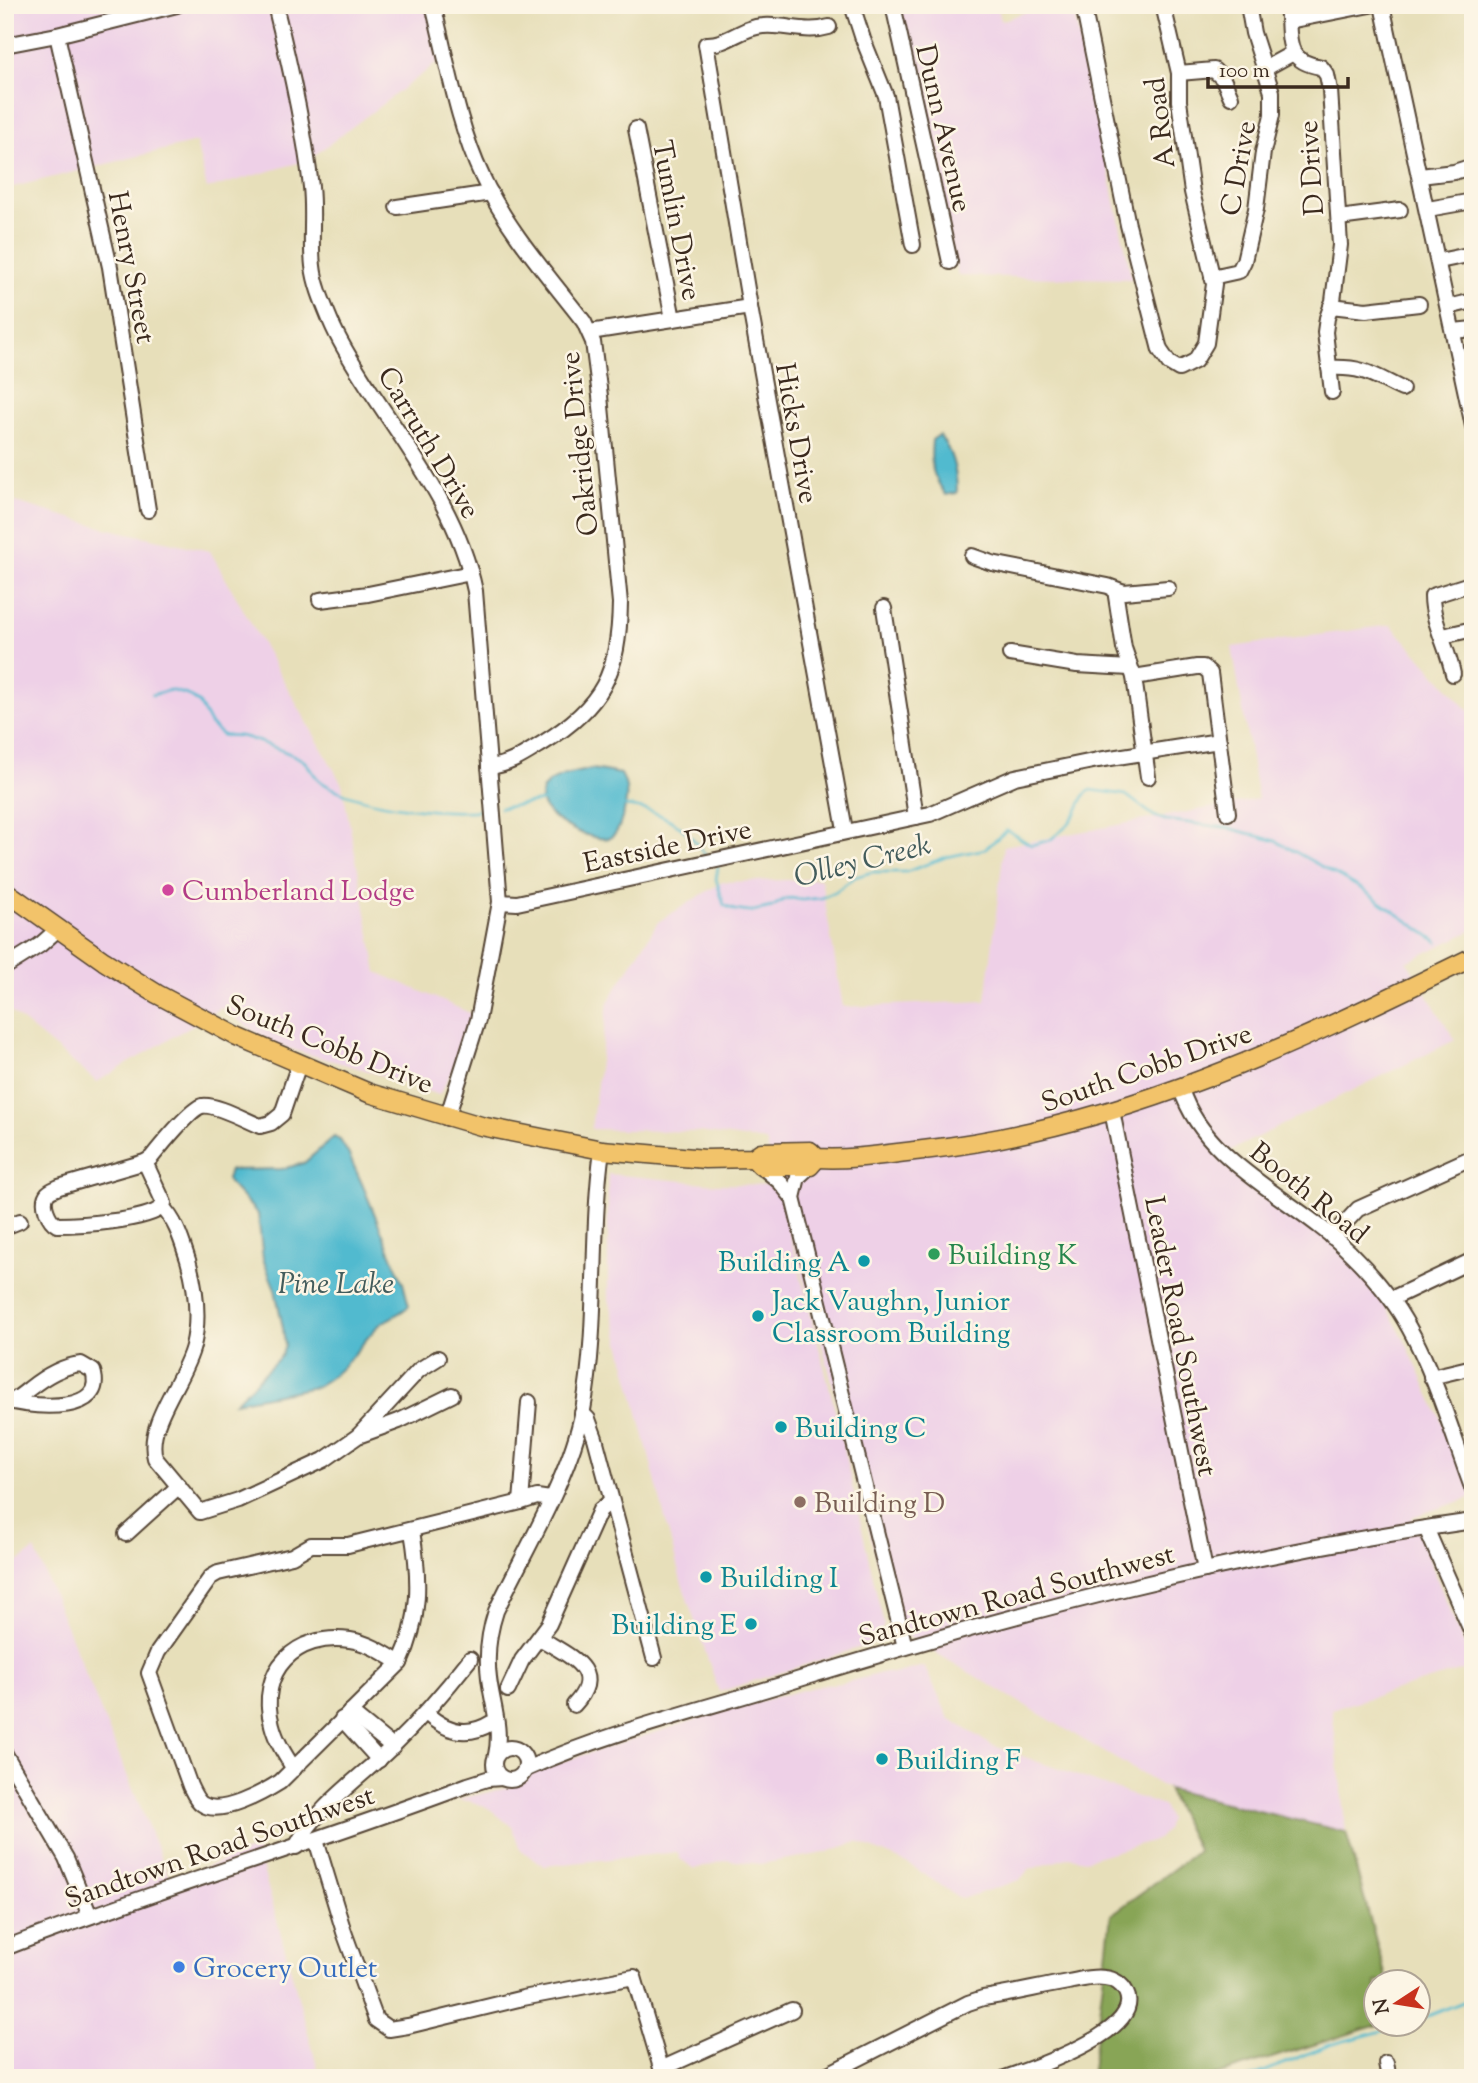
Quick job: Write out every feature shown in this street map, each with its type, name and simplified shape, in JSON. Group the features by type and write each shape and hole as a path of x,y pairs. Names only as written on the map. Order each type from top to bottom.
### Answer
{"main road":[{"name":"South Cobb Drive","path":"5,891 153,992 208,1022 369,1094 447,1118 602,1150 757,1162 761,1152 810,1151 814,1162 974,1144 1112,1111 1181,1089 1258,1058 1473,957"}],"street":[{"path":"5,45 58,35 177,5"},
{"name":"Carruth Drive","path":"275,5 293,81 309,177 313,270 323,302 338,338 351,360 447,510 471,573 477,609 500,902 478,1020 447,1118"},
{"name":"Oakridge Drive","path":"433,5 471,146 491,193 590,332 600,396 620,603 617,652 608,678 597,696 562,732 509,764 489,767"},
{"path":"852,5 886,96 913,245"},
{"name":"Dunn Avenue","path":"893,5 950,262"},
{"name":"A Road","path":"1083,5 1128,225 1160,350 1169,363 1179,369 1195,361 1206,343 1214,284 1192,192 1179,101 1179,73 1163,5"},
{"name":"C Drive","path":"1212,276 1239,271 1244,261 1272,115 1272,92 1253,33 1248,5"},
{"path":"1265,69 1293,53 1287,5"},
{"path":"1289,21 1370,5"},
{"path":"1382,5 1473,426"},
{"name":"Hicks Drive","path":"829,27 818,30 762,26 746,30 723,42 706,44 750,307 845,831"},
{"name":"Henry Street","path":"58,35 110,267 148,510"},
{"name":"D Drive","path":"1293,53 1299,61 1321,67 1327,75 1340,245 1325,332 1332,393"},
{"path":"1179,73 1214,70 1223,79 1231,97"},
{"name":"Tumlin Drive","path":"636,129 673,319"},
{"path":"1420,176 1454,172 1473,166"},
{"path":"397,207 491,193"},
{"path":"1428,209 1473,201"},
{"path":"1339,218 1400,210"},
{"path":"1439,261 1473,254"},
{"path":"1448,307 1473,302"},
{"path":"1331,306 1366,310 1419,304"},
{"path":"590,332 750,307"},
{"path":"1454,331 1473,329"},
{"path":"1329,368 1348,367 1370,372 1402,389"},
{"path":"972,556 992,563 1108,586 1124,592 1168,588"},
{"path":"320,600 368,594 471,573"},
{"path":"1453,674 1434,612 1432,596 1473,583"},
{"path":"1115,590 1132,672 1148,777"},
{"path":"884,608 916,817"},
{"path":"1443,636 1473,629"},
{"path":"1010,654 1132,672 1197,667 1207,669 1212,679 1228,813"},
{"name":"Eastside Drive","path":"500,902 517,903 916,817 944,809 1016,777 1144,752 1219,741"},
{"path":"5,967 40,945 58,929"},
{"path":"145,1162 164,1203 154,1213 66,1225 52,1223 45,1198 48,1192 145,1162 190,1113 203,1105 260,1126 271,1123 282,1114 299,1064"},
{"name":"Booth Road","path":"1181,1089 1193,1119 1213,1142 1332,1237 1391,1299 1411,1333 1431,1377 1469,1466 1473,1490"},
{"name":"Leader Road Southwest","path":"1112,1111 1205,1570"},
{"path":"496,1707 523,1759 517,1779 502,1778 495,1770 499,1734 488,1664 492,1622 569,1455 582,1413 590,1348 602,1150"},
{"path":"1332,1237 1358,1209 1473,1157"},
{"path":"757,1162 780,1182 793,1198 905,1647"},
{"path":"793,1198 798,1177 814,1162"},
{"path":"162,1207 170,1214 184,1246 197,1304 193,1346 155,1431 153,1450 155,1458 200,1512 238,1500 324,1460 358,1436 418,1370 438,1358"},
{"path":"5,1227 20,1221"},
{"path":"1391,1299 1473,1260"},
{"path":"81,1364 93,1371 93,1391 75,1403 48,1406 9,1403 64,1367 81,1364"},
{"path":"1431,1377 1473,1367"},
{"path":"358,1436 399,1422 452,1395"},
{"path":"521,1502 529,1402"},
{"path":"582,1413 588,1419 595,1438 654,1658"},
{"path":"126,1534 179,1486"},
{"path":"412,1531 417,1573 416,1621 400,1663 294,1769 271,1788 244,1801 215,1808 204,1806 190,1786 149,1673 158,1652 211,1577 229,1570 292,1556 311,1545 348,1545 412,1531 537,1497 550,1499"},
{"path":"508,1690 522,1660 540,1638 571,1577 600,1510 611,1501"},
{"name":"Sandtown Road Southwest","path":"523,1759 580,1747 1025,1612 1328,1544 1473,1521"},
{"path":"1426,1528 1473,1635"},
{"path":"540,1638 575,1661 586,1675 587,1688 574,1705"},
{"path":"294,1769 274,1734 269,1709 274,1674 286,1657 308,1643 337,1639 374,1647 400,1663"},
{"path":"296,1847 302,1834 426,1713 470,1659"},
{"path":"426,1713 436,1723 456,1731 475,1731 491,1723"},
{"path":"346,1715 393,1747"},
{"path":"346,1715 379,1760"},
{"path":"495,1758 505,1748 510,1747 523,1759"},
{"path":"5,1754 66,1858 90,1916"},
{"name":"Sandtown Road Southwest","path":"450,1792 495,1758"},
{"name":"Sandtown Road Southwest","path":"5,1948 487,1779 502,1778"},
{"path":"316,1840 328,1883 376,2020 389,2029 523,1998 634,1977 662,2073 792,2010"},
{"path":"820,2078 968,2003 984,1998 1085,1978 1110,1979 1123,1987 1128,1996 1127,2011 1114,2026 1067,2054 1005,2078"},
{"path":"1386,2063 1389,2078"}],"shaded area":[{"path":"5,5 440,5 449,54 308,160 207,189 196,142 5,189"},
{"path":"898,5 996,5 1001,21 1034,9 1075,18 1132,279 958,276 912,78"},
{"path":"5,499 105,528 210,551 342,784 377,972 481,1018 439,1095 365,1070 273,1044 221,1008 97,1082 5,1007"},
{"path":"1391,625 1473,715 1473,930 1407,962 1455,1040 1227,1152 1364,1267 1405,1341 1473,1489 1473,1497 1412,1517 1473,1667 1332,1709 1346,1832 1167,1789 892,1627 849,1444 766,1141 699,1132 591,1129 608,1002 658,922 722,882 821,879 843,1007 986,1001 1004,846 1258,799 1232,647"},
{"path":"608,1174 716,1184 777,1185 830,1389 884,1625 874,1643 719,1692 681,1581 608,1295"},
{"path":"35,1550 170,1880 257,1848 318,2069 292,2078 5,2078 5,1571"},
{"path":"924,1666 949,1718 991,1745 1163,1806 1169,1819 1166,1830 1158,1839 1085,1860 1070,1857 1028,1870 1020,1880 961,1899 907,1863 857,1842 824,1853 760,1864 728,1860 694,1869 680,1859 677,1852 544,1866 520,1849 512,1827 490,1809 470,1801 455,1800 507,1788 527,1780 532,1771 730,1709 822,1685 844,1683 885,1672 893,1674"}],"green space":[{"path":"1167,1789 1346,1832 1383,1968 1362,1968 1362,2030 1207,2078 1091,2078 1111,1915 1198,1851"}],"water":[{"path":"939,435 953,462 957,493 946,495 934,475 932,440"},
{"path":"592,769 621,774 625,784 623,815 617,832 609,838 575,830 551,815 543,805 541,795 546,785 568,774"},
{"name":"Pine Lake","path":"334,1137 340,1140 348,1153 363,1186 403,1283 409,1306 376,1328 325,1382 315,1387 235,1402 282,1355 285,1345 275,1289 263,1259 258,1214 229,1183 227,1179 230,1170 282,1169 304,1163"}],"waterway":[{"name":"Olley Creek","path":"152,695 170,690 188,695 199,703 210,724 222,735 244,737 292,755 304,761 320,781 346,794 406,808 485,810"},
{"name":"Olley Creek","path":"718,867 716,879 724,905 735,910 749,912 772,907 791,898 821,898 835,892 855,877 872,872 906,872 946,857 985,849 1007,830 1031,845 1050,840 1067,826 1085,794 1091,790 1126,795 1154,816 1165,820 1229,828 1276,841 1362,889 1438,942"},
{"name":"Olley Creek","path":"500,808 542,801"},
{"name":"Olley Creek","path":"625,806 643,809 669,820 685,831 705,854"},
{"path":"1432,2014 1473,1998"},
{"path":"1249,2078 1329,2045 1362,2036"}],"place":[{"name":"Cumberland Lodge","path":"168,890"},
{"name":"Building K","path":"934,1254"},
{"name":"Building A","path":"864,1261"},
{"name":"Jack Vaughn, Junior Classroom Building","path":"758,1316"},
{"name":"Building C","path":"781,1427"},
{"name":"Building D","path":"800,1502"},
{"name":"Building I","path":"706,1577"},
{"name":"Building E","path":"751,1624"},
{"name":"Building F","path":"882,1759"},
{"name":"Grocery Outlet","path":"179,1967"}]}
